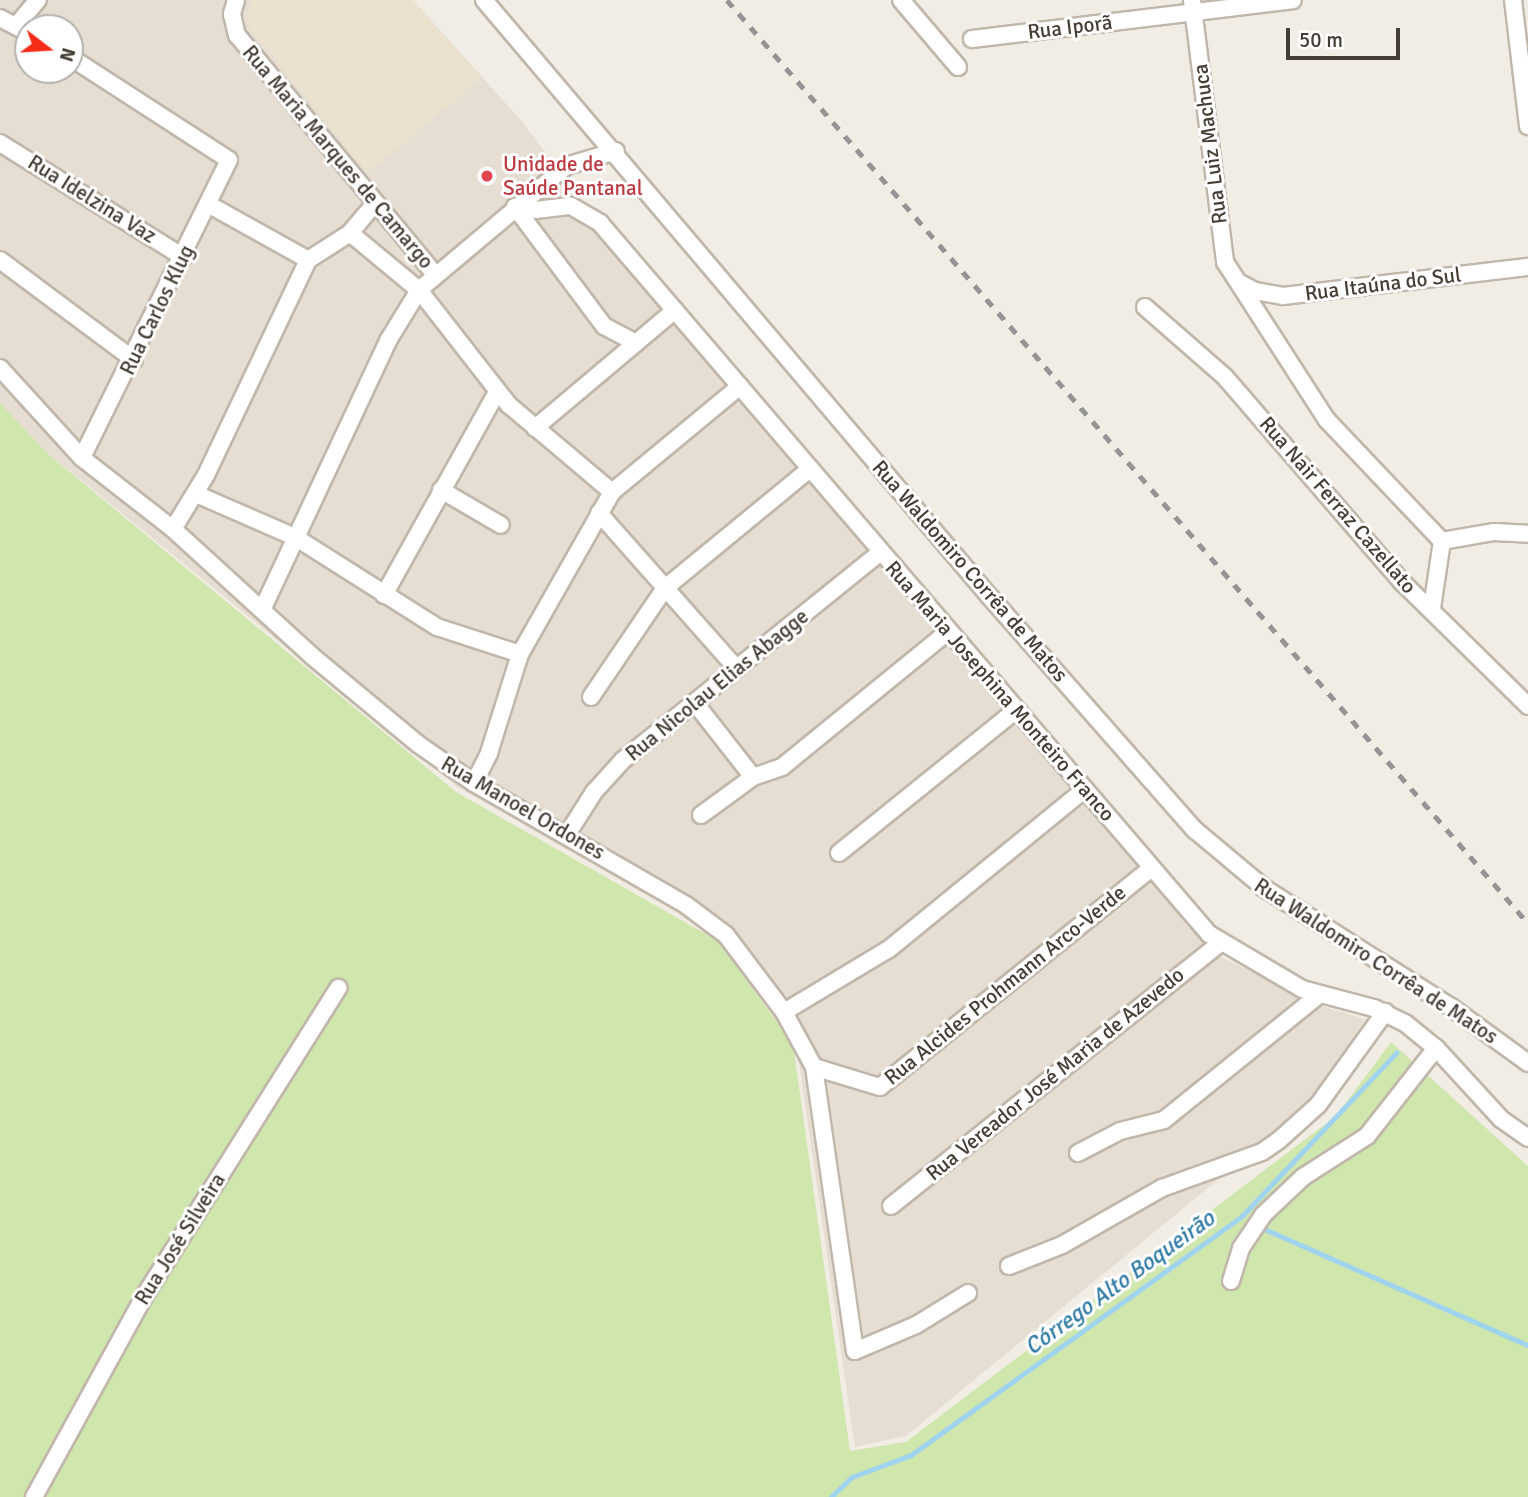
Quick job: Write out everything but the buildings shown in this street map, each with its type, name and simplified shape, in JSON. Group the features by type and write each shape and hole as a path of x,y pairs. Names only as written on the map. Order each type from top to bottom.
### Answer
{"street":[{"name":"Rua Maria Marques de Camargo","path":"236,0 232,14 237,35 435,274"},
{"name":"Rua Waldomiro Corrêa de Matos","path":"484,0 616,151 990,597 1202,837 1264,888 1451,1007 1528,1063"},
{"path":"901,0 958,67"},
{"name":"Rua Iporã","path":"972,39 1193,6 1293,0"},
{"path":"1513,0 1528,126"},
{"name":"Rua Luiz Machuca","path":"1193,6 1223,252 1240,284 1327,420 1406,508 1442,541"},
{"name":"Rua Carlos Klug","path":"82,458 134,360 229,160 84,66"},
{"name":"Rua Idelzina Vaz","path":"0,143 183,257"},
{"path":"262,610 389,339 419,290 566,166 595,153 616,151"},
{"path":"173,529 196,494 308,260 350,233 374,203"},
{"path":"208,204 308,260"},
{"name":"Rua Maria Josephina Monteiro Franco","path":"515,207 545,210 571,206 590,214 1152,868 1220,943 1319,995 1385,1012 1436,1048 1501,1119 1528,1138"},
{"path":"515,207 604,326 636,344"},
{"name":"Rua Maria Marques de Camargo","path":"350,233 419,290 497,392 611,492"},
{"path":"0,260 134,360"},
{"name":"Rua Itaúna do Sul","path":"1240,284 1255,292 1283,296 1528,267"},
{"name":"Rua Nair Ferraz Cazellato","path":"1145,307 1225,377 1402,582 1432,608 1528,706"},
{"path":"535,428 675,310"},
{"name":"Rua Manoel Ordones","path":"0,368 82,458 173,529 338,678 474,783 568,833 710,921 740,951 784,1012 814,1068 855,1351 916,1325 968,1293"},
{"path":"474,783 489,753 520,654 611,492 740,386"},
{"path":"384,596 497,392"},
{"path":"592,697 665,588 810,469"},
{"path":"441,490 501,524"},
{"path":"196,494 295,537 384,596 437,627 520,654"},
{"path":"599,513 737,669"},
{"path":"1432,608 1442,541 1494,532 1528,534"},
{"name":"Rua Nicolau Elias Abagge","path":"568,833 610,773 881,552"},
{"path":"701,815 753,777 782,767 949,631"},
{"path":"695,704 753,777"},
{"path":"839,853 1016,710"},
{"path":"784,1012 888,948 1084,789"},
{"name":"Rua Alcides Prohmann Arco-Verde","path":"814,1068 880,1087 1152,868"},
{"name":"Rua Vereador José Maria de Azevedo","path":"891,1206 1220,943"},
{"name":"Rua José Silveira","path":"34,1497 145,1295 338,988"},
{"path":"1078,1153 1120,1131 1164,1120 1319,995"},
{"path":"1009,1266 1062,1245 1162,1188 1262,1152 1318,1105 1385,1012"},
{"path":"1231,1281 1251,1231 1264,1215 1303,1177 1367,1136 1436,1048"}],"shaded area":[{"path":"0,0 413,0 519,118 677,324 1157,884 1188,927 1219,956 1325,1007 1365,1019 1314,1101 906,1436 855,1447 796,1043 717,935 456,786 0,414"},
{"path":"252,0 412,0 481,78 368,173 248,26 245,18"}],"green space":[{"path":"0,403 47,453 456,792 718,941 793,1044 850,1451 906,1442 1336,1116 1391,1042 1528,1166 1528,1497 0,1497"}],"waterway":[{"name":"Córrego Alto Boqueirão","path":"831,1497 852,1477 911,1455 1241,1217 1396,1053"},
{"path":"1260,1227 1528,1345"}],"railway":[{"path":"727,0 1528,923"}],"place":[{"name":"Unidade de Saúde Pantanal","path":"487,176"}]}
